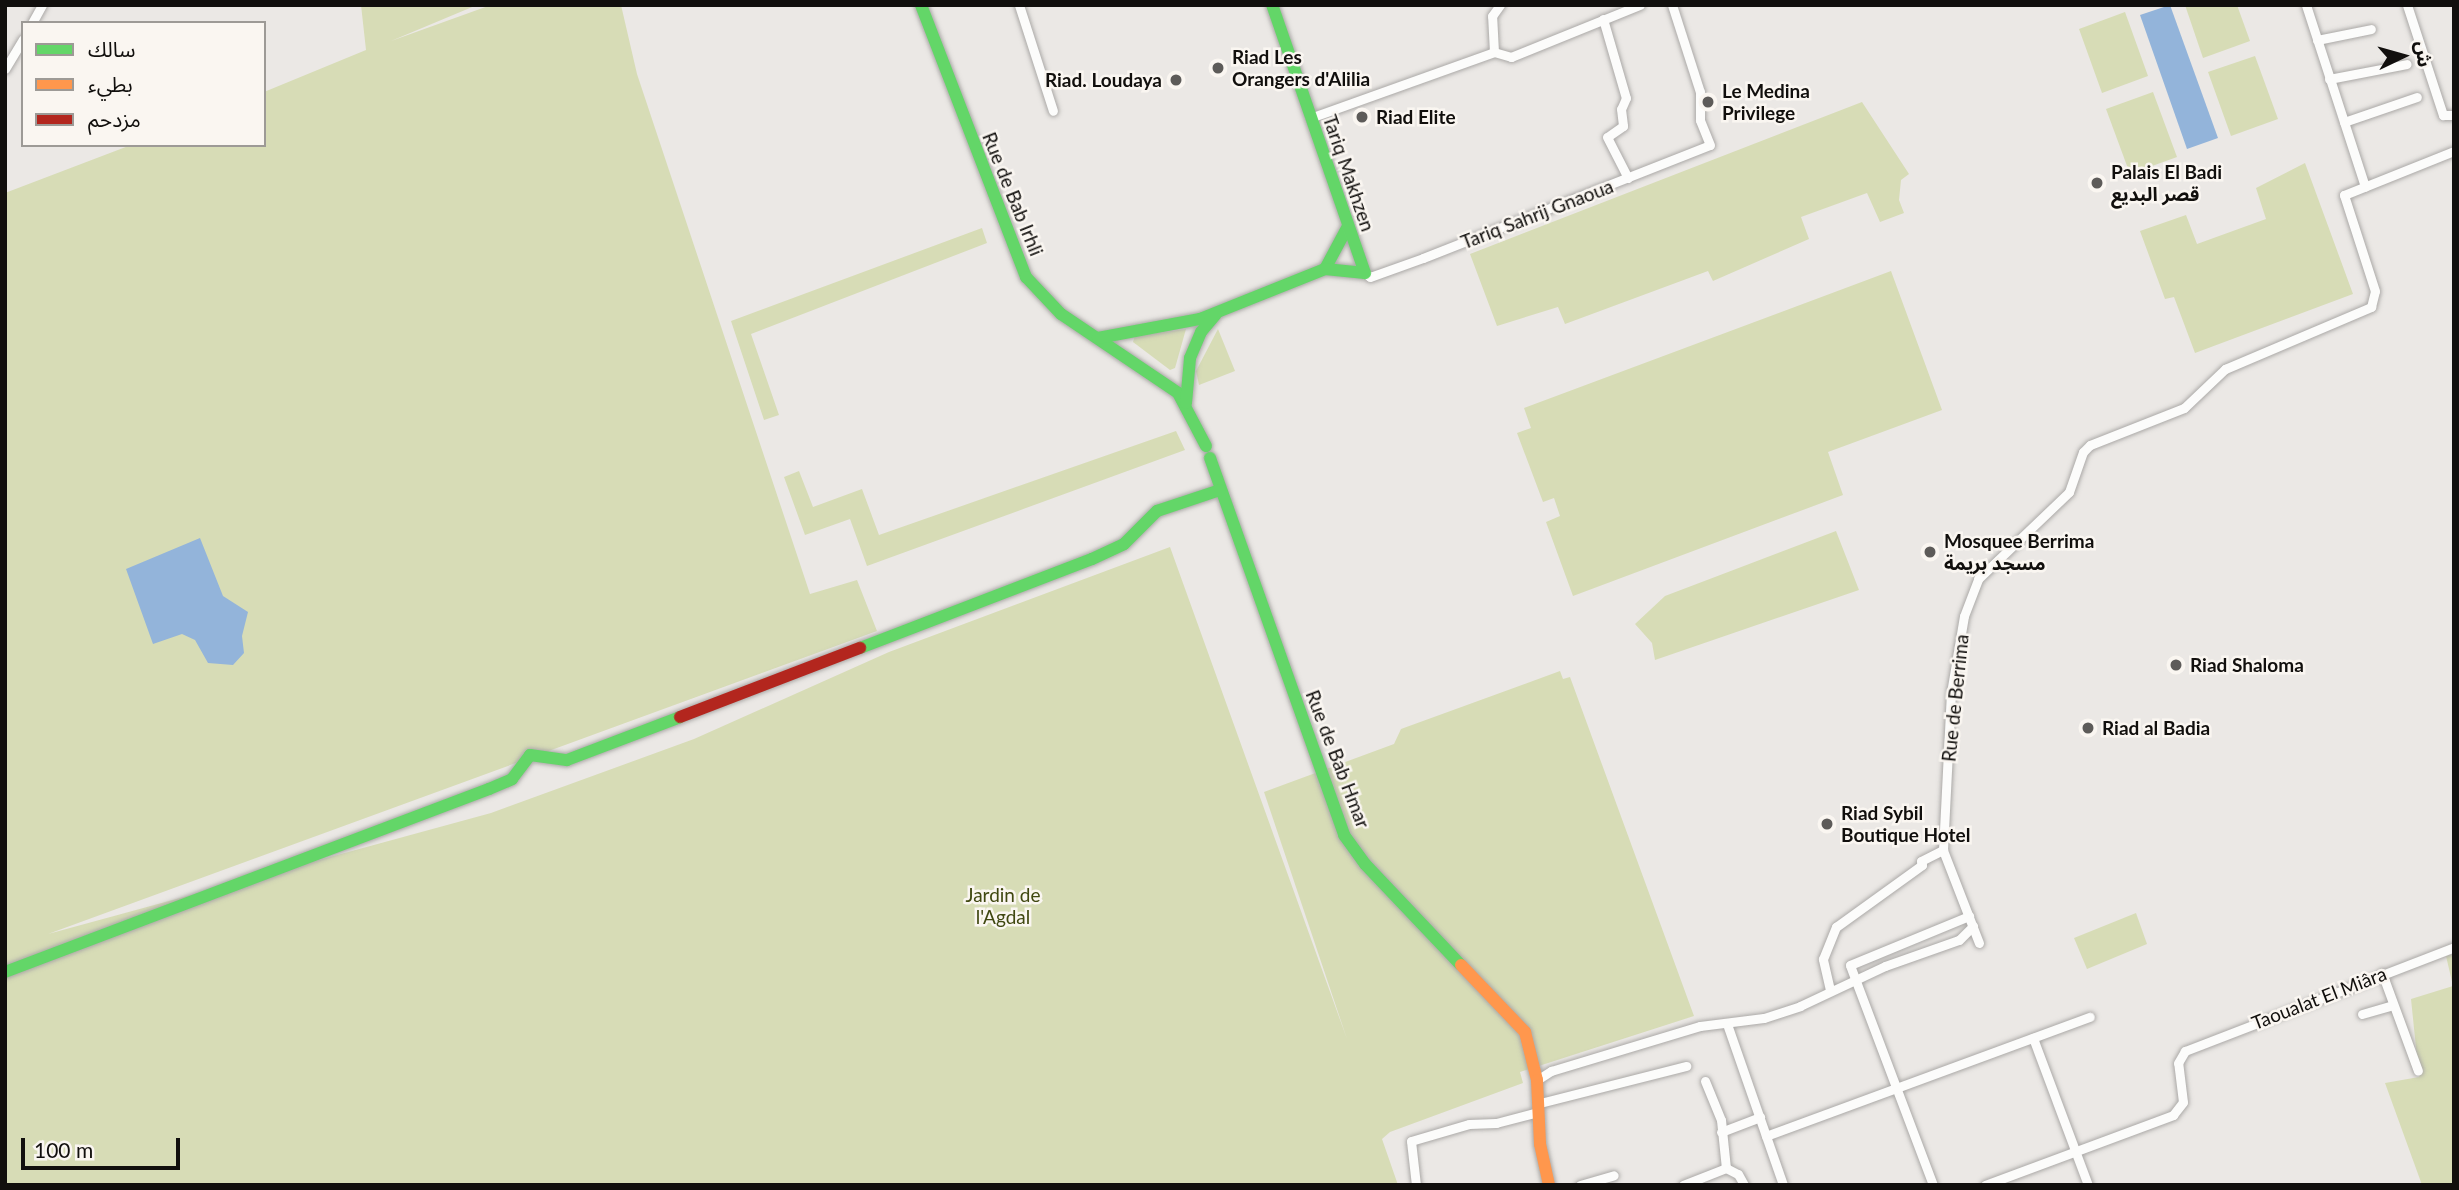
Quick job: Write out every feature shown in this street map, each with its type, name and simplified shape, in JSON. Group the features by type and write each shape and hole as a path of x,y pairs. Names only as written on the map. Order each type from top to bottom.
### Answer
{"street":[{"path":"33,21 42,5"},
{"name":"Rue de Bab Irhli","path":"921,5 1023,271 1049,304 1167,384 1186,403 1208,452"},
{"name":"Tariq Makhzen","path":"1272,5 1347,229 1365,273"},
{"path":"1487,5 1492,16 1494,52"},
{"path":"1492,16 1500,5"},
{"path":"1310,118 1494,52 1511,57 1640,5"},
{"name":"Tariq Sahrij Gnaoua","path":"1365,273 1370,277 1380,274 1710,145 1700,120 1700,92 1672,5"},
{"path":"2306,5 2365,187 2454,151"},
{"path":"2407,5 2443,116 2454,115"},
{"path":"1021,6 1053,111"},
{"path":"1603,19 1626,98 1621,109 1623,126 1607,137 1628,178"},
{"path":"2317,40 2371,29"},
{"path":"5,69 21,42"},
{"path":"2329,79 2407,64"},
{"path":"2344,122 2417,97"},
{"name":"Rue de Berrima","path":"1979,943 1943,850 1951,693 1964,616 1978,579 2069,492 2086,447 2184,408 2225,369 2374,304 2375,291 2344,195 2365,187"},
{"path":"1325,269 1347,229"},
{"path":"1098,338 1217,313 1325,269 1365,273"},
{"path":"1186,403 1190,358 1200,332 1217,313"},
{"name":"Rue de Bab Hmar","path":"1208,452 1345,835 1365,864 1525,1032 1537,1080 1549,1185"},
{"path":"6,971 489,789 512,779 530,755 568,760 1092,559 1124,544 1157,512 1220,490"},
{"path":"1830,990 1823,959 1836,927 1922,865 1921,861 1943,850"},
{"path":"1537,1080 1551,1071 1700,1026 1764,1018 1857,978 1959,940 1971,921"},
{"path":"1933,1185 1850,964 1971,921"},
{"name":"Taoualat El Miâra","path":"2076,1152 2180,1108 2178,1063 2185,1051 2382,972 2454,947"},
{"path":"2382,972 2418,1071"},
{"path":"2362,1014 2393,1005"},
{"path":"1766,1136 2090,1017"},
{"path":"1727,1024 1783,1185"},
{"path":"2033,1038 2088,1185"},
{"path":"1416,1185 1411,1141 1468,1124 1496,1123 1539,1107 1686,1066"},
{"path":"1705,1080 1719,1111 1726,1168"},
{"path":"1721,1132 1760,1117"},
{"path":"1985,1185 2076,1152"},
{"path":"1683,1185 1726,1168 1738,1174 1744,1185"},
{"path":"1580,1185 1614,1175"}],"green space":[{"name":"Jardin de l'Agdal","path":"361,5 477,5 391,41 491,5 621,5 637,74 810,594 857,580 877,631 48,934 491,813 694,739 889,652 1170,547 1347,1039 1264,792 1394,744 1401,729 1560,671 1563,679 1570,677 1694,1016 1520,1072 1523,1083 1390,1132 1382,1139 1398,1185 5,1185 5,193 126,147 266,147 266,91 366,50"},
{"path":"2185,5 2237,5 2250,41 2203,58"},
{"path":"2125,12 2148,76 2102,93 2079,29"},
{"path":"2255,56 2278,119 2231,136 2208,72"},
{"path":"2153,92 2177,157 2130,174 2106,109"},
{"path":"1862,102 1909,174 1901,180 1899,200 1904,213 1880,222 1867,193 1801,217 1809,239 1713,281 1708,271 1565,324 1558,307 1497,326 1470,254"},
{"path":"2305,163 2353,294 2195,353 2174,297 2165,299 2140,231 2186,215 2197,244 2266,219 2256,188"},
{"path":"982,228 987,243 751,334 779,415 764,420 731,321"},
{"path":"1891,271 1942,410 1828,452 1843,495 1573,596 1546,522 1560,516 1554,498 1543,502 1517,433 1531,428 1524,408"},
{"path":"1186,329 1175,368 1170,370 1133,342 1135,336"},
{"path":"1218,329 1235,371 1199,385 1196,371"},
{"path":"1176,431 1185,450 867,566 850,519 805,535 784,477 799,471 813,507 862,489 879,535"},
{"path":"1836,531 1859,590 1655,660 1652,643 1635,624 1665,596"},
{"path":"2136,913 2147,944 2087,969 2074,938"},
{"path":"2454,954 2454,1185 2422,1185 2385,1083 2419,1077 2411,999 2453,986 2446,956"}],"water":[{"path":"2170,5 2218,138 2187,149 2140,15"},
{"path":"200,538 223,596 248,612 242,636 244,653 233,665 208,663 195,640 182,634 153,644 126,569"}],"traffic: fast":[{"path":"921,5 1026,277 1061,314 1178,393 1206,446"},
{"path":"1098,338 1200,319 1325,269 1365,273 1272,5"},
{"path":"1325,269 1347,228"},
{"path":"1186,403 1190,358 1201,332 1216,314"},
{"path":"1210,458 1344,835 1365,864 1461,965"},
{"path":"860,648 1092,559 1124,544 1157,511 1220,490"},
{"path":"5,972 489,789 512,779 530,755 567,760 680,717"}],"traffic: slow":[{"path":"1461,965 1525,1032 1537,1080 1540,1144 1549,1185"}],"traffic: jam":[{"path":"680,717 860,648"}],"place":[{"name":"Riad Les Orangers d'Alilia","path":"1218,68"},
{"name":"Riad. Loudaya","path":"1176,80"},
{"name":"Le Medina Privilege","path":"1708,102"},
{"name":"Riad Elite","path":"1362,117"},
{"name":"Palais El Badi قصر البديع","path":"2097,183"},
{"name":"Mosquee Berrima مسجد بريمة","path":"1930,552"},
{"name":"Riad Shaloma","path":"2176,665"},
{"name":"Riad al Badia","path":"2088,728"},
{"name":"Riad Sybil Boutique Hotel","path":"1827,824"}]}
